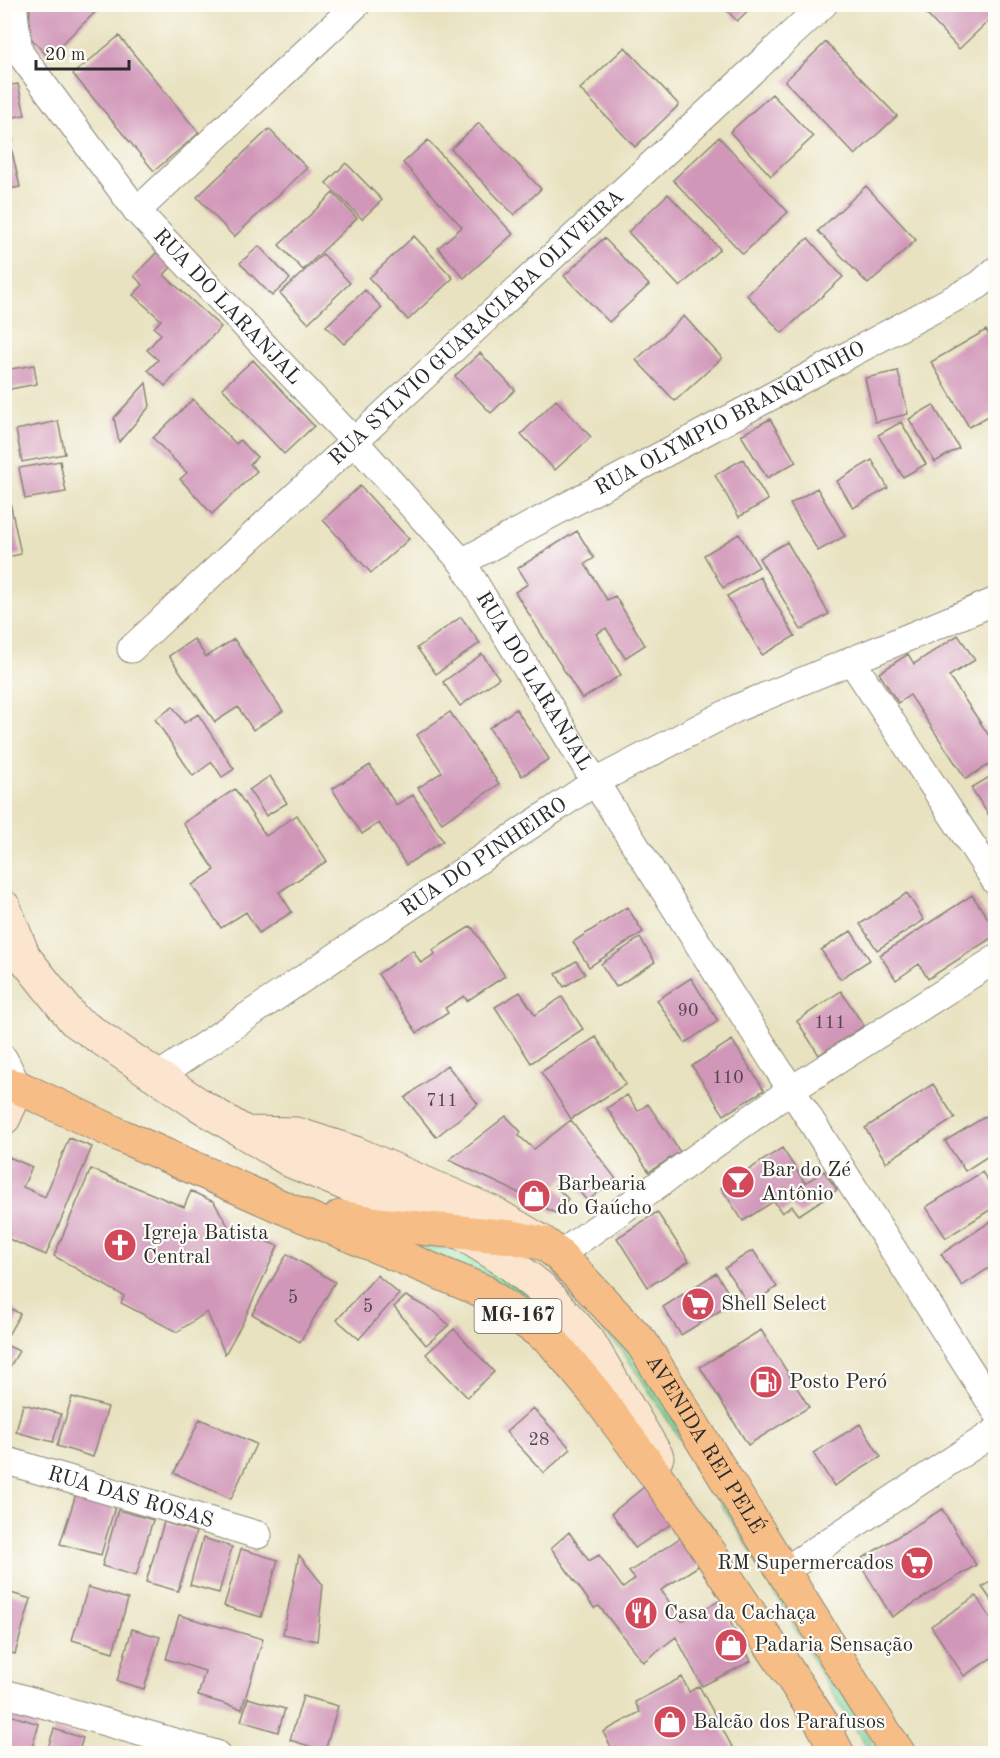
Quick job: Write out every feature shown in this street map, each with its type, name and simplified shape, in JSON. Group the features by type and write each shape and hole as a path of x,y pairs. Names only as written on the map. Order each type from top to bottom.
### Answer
{"main road":[{"path":"4,907 24,957 74,1020 243,1133 291,1161 458,1231 508,1263 541,1288 588,1340 655,1454 685,1515"},
{"path":"4,1118 9,1077"},
{"name":"MG-167","path":"9,1077 122,1136 282,1207 483,1291 552,1341 596,1394 685,1515 822,1723 838,1754"},
{"path":"243,1133 296,1134 355,1153 493,1213 552,1250"},
{"path":"282,1207 378,1224 512,1237 552,1250"},
{"name":"AVENIDA REI PELÉ","path":"552,1250 642,1343 863,1700 899,1754"}],"street":[{"name":"RUA DO LARANJAL","path":"13,4 19,52 137,211 354,441 462,562 595,782 996,1411"},
{"path":"137,211 357,4"},
{"name":"RUA SYLVIO GUARACIABA OLIVEIRA","path":"131,649 824,4"},
{"name":"RUA OLYMPIO BRANQUINHO","path":"462,562 979,285 996,270"},
{"name":"RUA DO PINHEIRO","path":"157,1077 595,782 736,708 996,601"},
{"path":"851,660 996,882"},
{"path":"552,1250 791,1090 996,959"},
{"path":"784,1571 996,1431"},
{"name":"RUA DAS ROSAS","path":"4,1460 258,1535"},
{"path":"4,1693 216,1754"}],"green space":[{"path":"377,1236 463,1252 536,1299 567,1334"},
{"path":"579,1293 628,1344 879,1753 871,1753 824,1679 749,1548 643,1381 621,1349 571,1294"}],"building":[{"path":"30,4 104,4 48,57 29,36"},
{"path":"721,4 755,4 737,21"},
{"path":"917,4 995,4 996,14 959,49"},
{"path":"119,36 199,133 154,171 73,74"},
{"path":"826,42 897,116 855,155 785,81"},
{"path":"625,47 679,105 635,147 580,89"},
{"path":"18,84 25,115 8,118 13,142 4,144 4,86"},
{"path":"772,94 813,137 771,176 730,132"},
{"path":"479,123 541,189 514,215 451,149"},
{"path":"269,129 307,168 234,237 197,197"},
{"path":"719,137 788,212 743,254 673,180"},
{"path":"428,140 513,234 464,278 438,248 462,227 403,163"},
{"path":"11,147 20,187 4,190 4,148"},
{"path":"346,163 382,200 362,219 326,183"},
{"path":"866,186 916,240 868,284 818,231"},
{"path":"333,193 357,218 303,270 279,245"},
{"path":"668,194 720,249 680,287 628,232"},
{"path":"414,236 453,278 408,320 369,278"},
{"path":"604,238 649,285 609,322 564,276"},
{"path":"808,238 843,277 782,333 747,295"},
{"path":"259,246 290,279 272,296 240,263"},
{"path":"157,252 172,266 164,275 221,327 165,386 148,370 158,360 147,350 161,334 154,328 161,320 133,295 143,285 134,276"},
{"path":"323,254 350,283 308,323 280,293"},
{"path":"365,290 382,308 344,344 326,326"},
{"path":"684,316 722,358 675,401 636,360"},
{"path":"986,330 996,346 996,412 969,427 931,362"},
{"path":"480,353 515,390 491,413 455,376"},
{"path":"253,360 314,426 284,454 222,388"},
{"path":"34,365 37,384 5,390 5,370"},
{"path":"898,371 908,414 875,422 865,378"},
{"path":"146,383 150,406 119,442 114,418"},
{"path":"193,399 236,444 240,440 257,457 250,464 257,471 212,514 180,479 187,473 153,438"},
{"path":"556,400 591,437 555,470 521,434"},
{"path":"933,405 959,448 935,462 909,419"},
{"path":"770,419 796,462 767,478 741,435"},
{"path":"58,421 65,454 22,462 16,430"},
{"path":"901,422 926,464 903,477 878,435"},
{"path":"743,459 768,500 739,517 715,475"},
{"path":"872,460 888,488 853,508 837,481"},
{"path":"60,461 66,492 25,499 19,468"},
{"path":"6,483 21,554 4,558 4,484"},
{"path":"360,486 409,539 371,573 323,520"},
{"path":"817,488 845,536 818,551 790,504"},
{"path":"577,531 594,558 585,564 607,600 615,596 645,645 625,658 606,628 596,634 621,675 582,699 515,592 528,584 518,568"},
{"path":"739,534 759,567 723,588 704,555"},
{"path":"787,542 829,614 801,630 759,558"},
{"path":"760,577 795,636 762,655 727,596"},
{"path":"461,617 480,643 436,674 417,648"},
{"path":"958,635 975,660 949,676 996,746 996,760 966,779 910,695 898,703 879,673 908,654 914,664"},
{"path":"194,639 206,657 234,639 283,711 253,730 238,707 215,722 169,656"},
{"path":"482,654 499,678 460,706 443,682"},
{"path":"173,707 184,723 198,714 234,769 222,777 212,762 193,776 155,719"},
{"path":"516,709 549,759 522,776 489,728"},
{"path":"450,712 499,784 442,823 418,788 442,772 417,735"},
{"path":"370,765 396,805 413,795 443,841 406,865 379,823 362,834 332,789"},
{"path":"996,773 996,814 990,817 971,788"},
{"path":"270,776 287,803 266,816 249,790"},
{"path":"235,789 266,836 297,815 327,861 279,892 292,912 259,933 246,912 221,928 192,885 215,870 183,823"},
{"path":"907,893 924,920 877,950 860,924"},
{"path":"972,895 996,930 996,935 928,979 919,964 896,980 880,955"},
{"path":"627,907 643,932 589,967 573,942"},
{"path":"471,926 505,976 467,1001 464,996 445,1008 448,1013 417,1033 378,974 413,950 421,963 435,954 433,950"},
{"path":"851,931 870,960 840,979 821,950"},
{"path":"640,938 655,962 616,987 601,964"},
{"path":"576,961 585,974 564,987 556,974"},
{"path":"691,978 718,1021 685,1043 657,1000"},
{"path":"841,991 864,1026 819,1055 797,1021"},
{"path":"520,992 535,1015 562,997 583,1029 531,1063 495,1007"},
{"path":"596,1037 626,1084 571,1119 541,1072"},
{"path":"732,1040 764,1090 724,1115 692,1066"},
{"path":"447,1065 478,1104 436,1137 405,1098"},
{"path":"933,1084 955,1118 886,1162 865,1128"},
{"path":"627,1095 638,1111 648,1104 680,1152 649,1172 607,1108"},
{"path":"506,1116 521,1132 519,1136 534,1149 571,1120 616,1179 587,1201 567,1175 555,1186 568,1199 555,1213 449,1160"},
{"path":"986,1116 996,1131 996,1151 965,1171 945,1141"},
{"path":"69,1138 92,1147 46,1255 4,1237 4,1168 9,1157 32,1167 23,1187 45,1197"},
{"path":"782,1148 805,1183 824,1171 837,1190 799,1215 792,1206 782,1213 774,1201 743,1221 721,1188"},
{"name":"Igreja Batista Central","path":"91,1169 184,1207 191,1191 214,1202 228,1226 278,1246 243,1322 225,1354 207,1312 177,1332 121,1303 124,1296 54,1256"},
{"path":"982,1172 996,1193 996,1206 946,1238 926,1207"},
{"path":"657,1212 689,1261 648,1287 617,1238"},
{"path":"996,1218 996,1263 962,1286 941,1254"},
{"path":"753,1250 777,1287 749,1305 725,1268"},
{"path":"287,1254 335,1282 300,1342 252,1314"},
{"name":"Shell Select","path":"716,1273 734,1302 681,1335 663,1307"},
{"path":"377,1275 399,1294 359,1339 337,1320"},
{"path":"406,1296 435,1312 449,1325 426,1345 394,1307"},
{"path":"4,1304 20,1314 8,1335 4,1333"},
{"path":"454,1329 494,1372 467,1397 426,1354"},
{"path":"761,1330 809,1407 748,1445 700,1367"},
{"path":"4,1344 19,1351 4,1377"},
{"path":"72,1397 108,1407 93,1457 57,1446"},
{"path":"23,1404 61,1414 53,1442 16,1432"},
{"path":"533,1408 571,1449 544,1473 506,1432"},
{"path":"200,1419 256,1444 231,1499 174,1473"},
{"path":"860,1424 881,1457 834,1486 813,1453"},
{"path":"649,1483 674,1522 635,1548 612,1513"},
{"path":"77,1491 116,1503 101,1555 60,1544"},
{"name":"RM Supermercados","path":"942,1509 976,1565 892,1617 858,1561"},
{"path":"118,1510 153,1520 136,1576 102,1566"},
{"path":"164,1522 196,1532 178,1591 146,1582"},
{"path":"996,1523 996,1542 987,1529"},
{"path":"569,1532 589,1561 599,1555 623,1588 635,1579 629,1572 683,1536 700,1565 661,1590 682,1621 719,1601 751,1661 702,1686 676,1637 643,1662 599,1606 594,1608 551,1548"},
{"path":"203,1538 232,1547 219,1593 190,1585"},
{"path":"241,1549 278,1560 261,1617 224,1606"},
{"path":"299,1555 323,1585 317,1641 283,1634"},
{"path":"996,1579 996,1607 982,1587"},
{"path":"88,1587 128,1599 113,1652 72,1640"},
{"path":"4,1591 31,1599 15,1654 4,1651"},
{"path":"976,1596 992,1620 996,1618 996,1655 964,1676 931,1626"},
{"path":"179,1615 263,1639 242,1709 198,1696 205,1671 166,1659"},
{"path":"132,1629 160,1637 144,1689 117,1681"},
{"name":"Balcão dos Parafusos","path":"682,1677 689,1692 699,1686 736,1754 615,1754 603,1732 640,1712 635,1702"},
{"path":"303,1696 338,1706 325,1751 290,1740"},
{"path":"248,1698 285,1709 278,1732 241,1721"},
{"path":"6,1714 39,1724 30,1754 4,1754"},
{"path":"54,1729 83,1738 78,1754 46,1754"}],"place":[{"name":"Bar do Zé Antônio","path":"738,1182"},
{"name":"Barbearia do Gaúcho","path":"534,1196"},
{"name":"Igreja Batista Central","path":"120,1245"},
{"name":"Shell Select","path":"698,1304"},
{"name":"Posto Peró","path":"766,1382"},
{"name":"RM Supermercados","path":"917,1563"},
{"name":"Casa da Cachaça","path":"641,1613"},
{"name":"Padaria Sensação","path":"731,1645"},
{"name":"Balcão dos Parafusos","path":"670,1722"}]}
